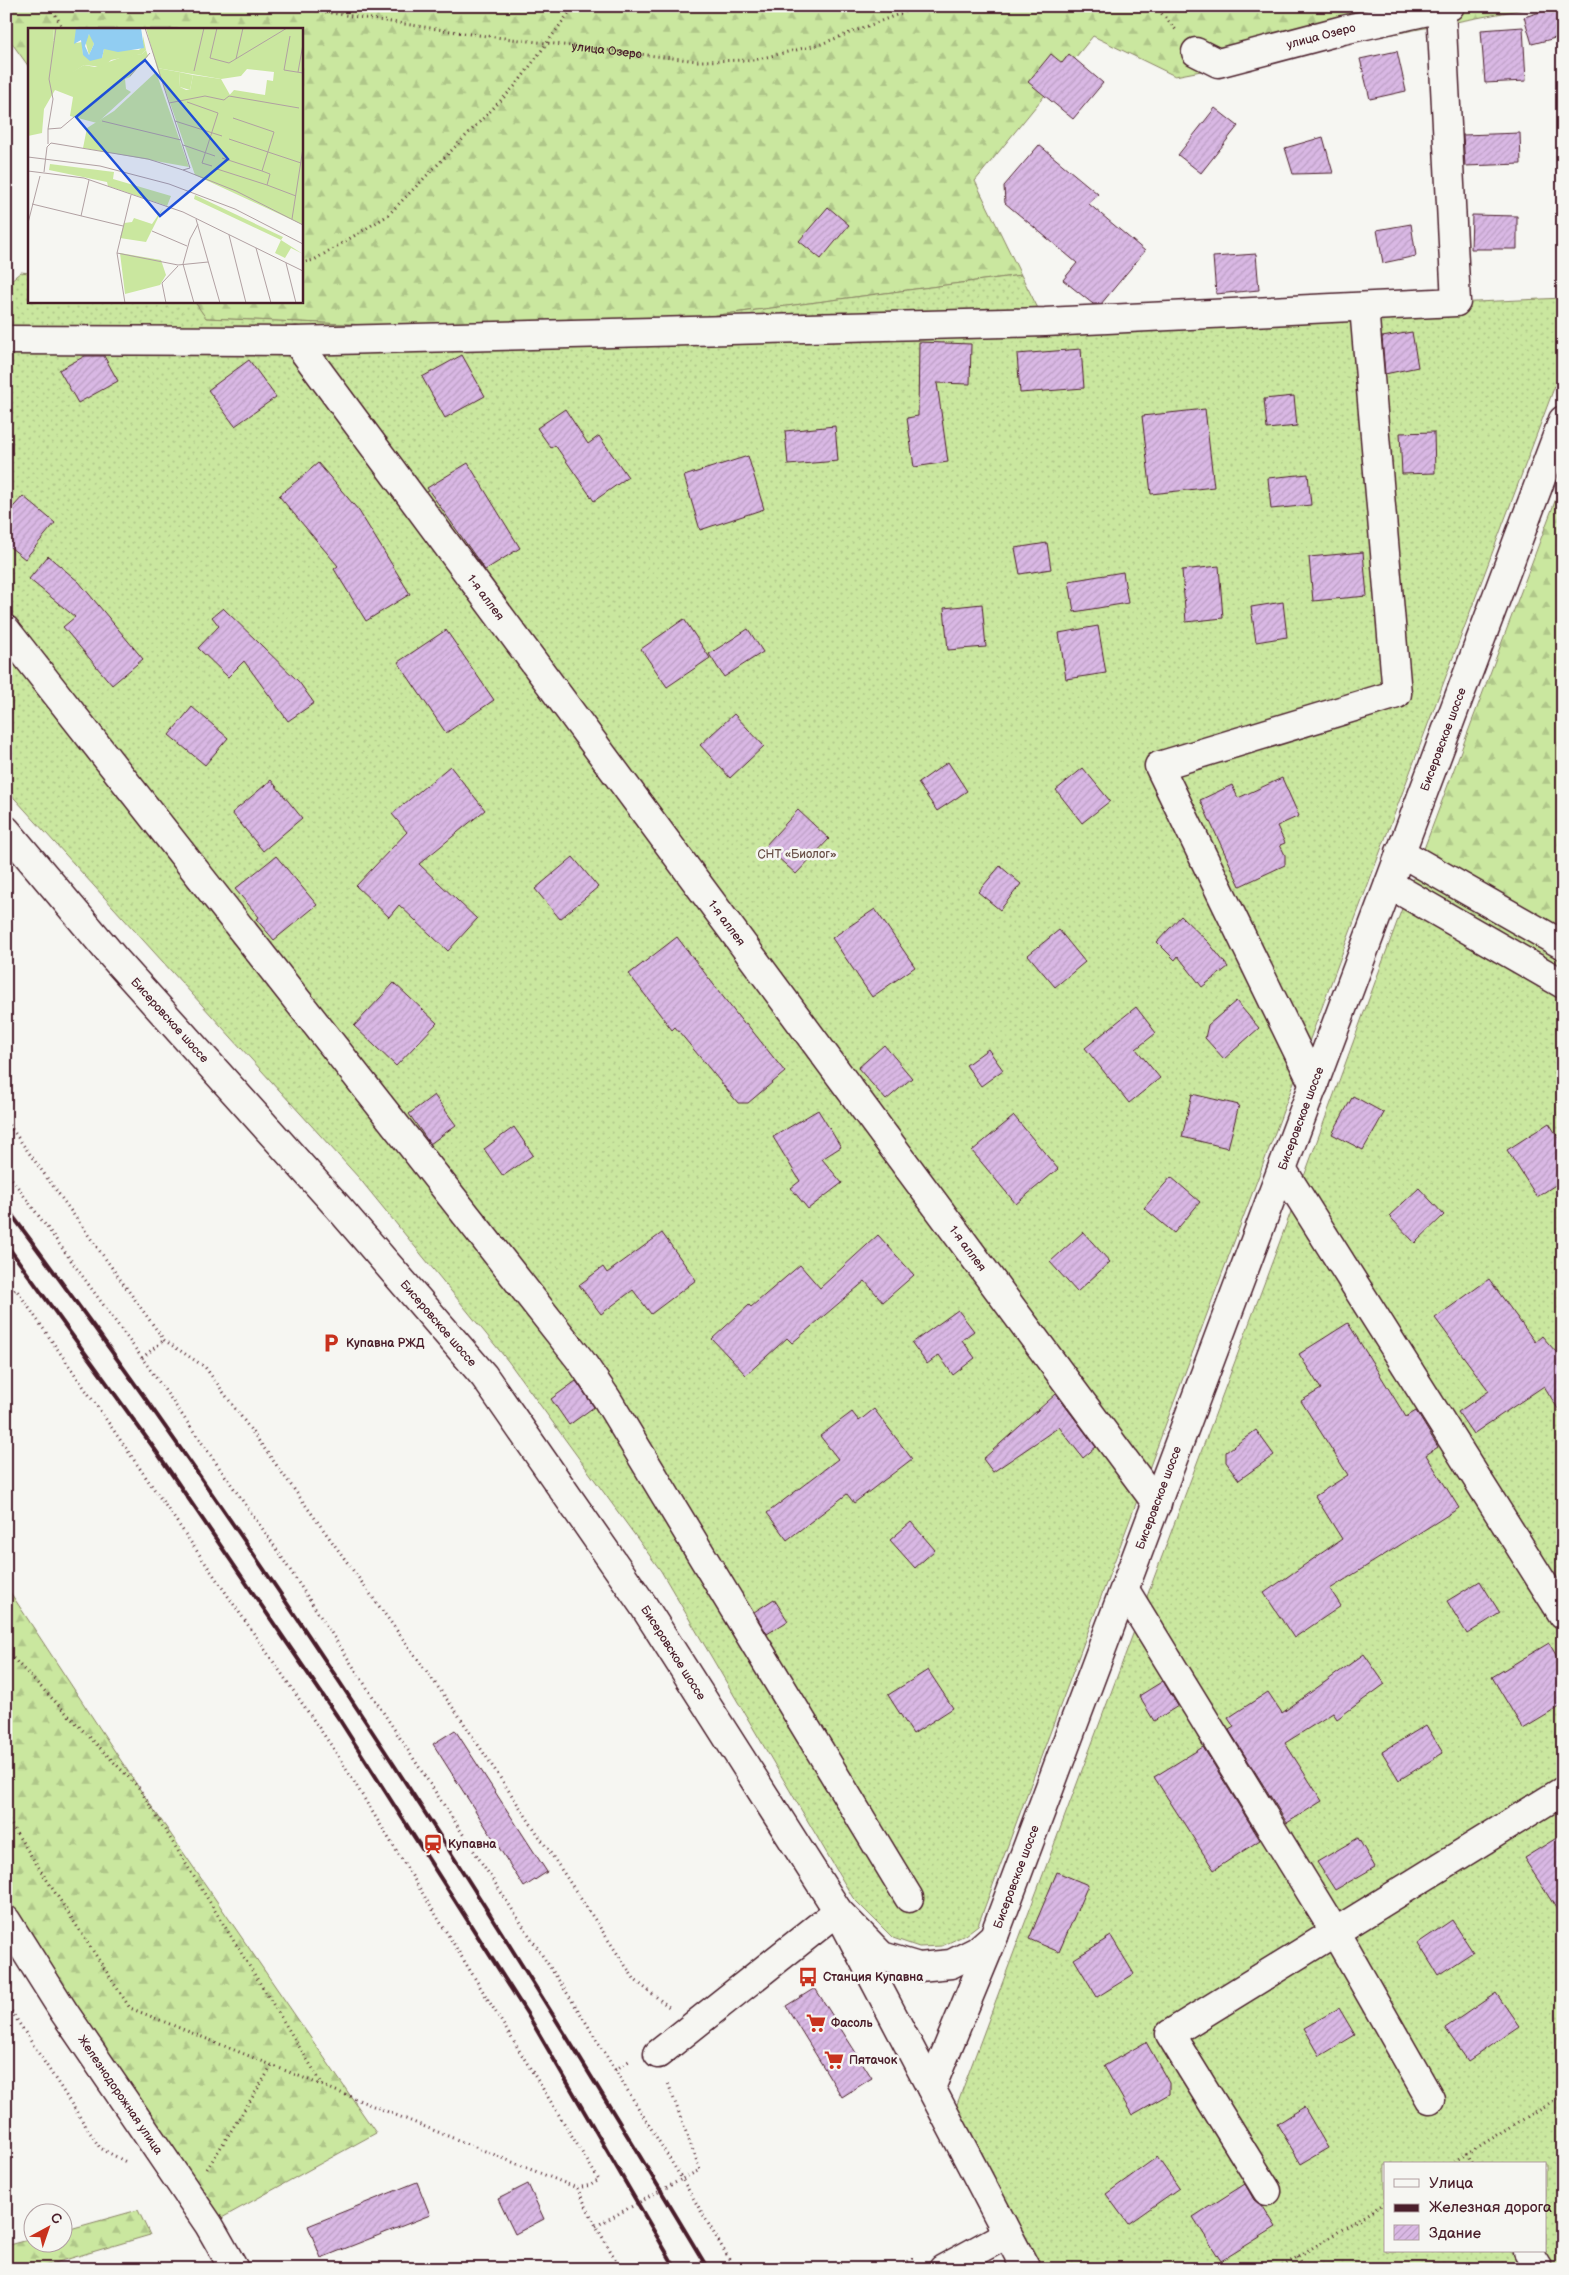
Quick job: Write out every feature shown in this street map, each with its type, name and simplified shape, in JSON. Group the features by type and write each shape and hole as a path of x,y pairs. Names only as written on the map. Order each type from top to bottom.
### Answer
{"street":[{"name":"улица Озеро","path":"1196,52 1218,63 1343,30 1446,7"},
{"path":"6,340 296,341 1045,322 1456,302 1446,7"},
{"path":"1314,1085 1159,766 1398,694 1364,307"},
{"name":"1-я аллея","path":"296,341 1156,1504"},
{"name":"Бисеровское шоссе","path":"6,830 114,958 338,1207 484,1376 643,1605 838,1911 882,1956 919,1967 951,1964 977,1951 994,1936 1563,420"},
{"path":"6,630 581,1361 607,1399 909,1898"},
{"path":"1400,852 1563,945"},
{"path":"1389,884 1563,984"},
{"path":"1282,1169 1563,1615"},
{"path":"1125,1590 1335,1932 1430,2099"},
{"path":"1267,2191 1170,2034 1563,1791"},
{"path":"647,2055 702,2019 838,1911 1026,2269"},
{"name":"Железнодорожная улица","path":"6,1920 64,2012 189,2196 234,2269"},
{"path":"932,2088 994,1936"},
{"path":"943,2269 1006,2234"},
{"path":"1529,2252 1539,2269"}],"path":[{"path":"51,6 56,12 63,28"},
{"name":"улица Озеро","path":"286,6 547,44 698,61 754,60 822,44 920,6"},
{"path":"302,263 314,260 387,216 517,84 574,6"},
{"path":"6,1121 164,1340 204,1367 459,1716 635,1980 666,2006 702,2019"},
{"path":"6,1171 142,1358 269,1538 582,2016 735,2269"},
{"path":"6,1296 16,1289 335,1752 599,2180 591,2185 577,2188 130,2008 6,1817"},
{"path":"142,1358 164,1340"},
{"path":"6,1651 139,1788 323,2086"},
{"path":"596,2226 700,2170 647,2055 615,2070"},
{"path":"189,2196 272,2066"},
{"path":"1453,2162 1563,2095"},
{"path":"1467,2154 1472,2162"},
{"path":"577,2188 621,2269"},
{"path":"1278,2269 1384,2204"},
{"path":"1298,2256 1305,2269"}],"green space":[{"path":"6,6 1539,6 1175,76 1093,36 975,181 1021,275 575,334 205,318 195,302 302,302 302,28 28,28 28,66 6,35"},
{"name":"СНТ «Биолог»","path":"21,272 28,273 28,302 195,302 206,318 575,334 1021,275 1045,322 1563,298 1563,364 978,1925 965,1935 942,1946 919,1947 893,1938 853,1898 661,1571 508,1361 359,1178 6,789 6,284"},
{"path":"1563,480 1563,945 1419,862"},
{"path":"1419,862 1563,945 1563,2269 1026,2269 950,2123 1298,1193"},
{"path":"6,1586 139,1788 376,2133 209,2225 6,1920"},
{"path":"138,2210 150,2235 34,2269 6,2269 6,2246 22,2242 22,2252 72,2252 72,2228"}],"building":[{"path":"1563,6 1563,36 1532,44 1524,17"},
{"path":"1523,27 1526,81 1485,83 1481,30"},
{"path":"1397,51 1406,91 1370,99 1360,59"},
{"path":"1051,54 1062,63 1069,54 1103,83 1073,119 1028,82"},
{"path":"1215,108 1238,126 1201,173 1178,155"},
{"path":"1520,133 1521,164 1465,166 1463,135"},
{"path":"1323,137 1333,173 1293,174 1285,148"},
{"path":"1039,145 1098,194 1089,204 1145,251 1101,304 1093,304 1063,280 1077,263 1005,203 1004,186"},
{"path":"828,207 849,225 821,259 799,241"},
{"path":"1472,215 1517,216 1517,249 1471,249"},
{"path":"1411,224 1416,256 1383,263 1377,230"},
{"path":"1256,254 1259,290 1216,294 1213,257"},
{"path":"1412,332 1418,367 1385,374 1382,337"},
{"path":"919,342 971,344 970,384 937,383 948,462 914,467 907,418 918,416"},
{"path":"1081,349 1084,388 1020,393 1017,354"},
{"path":"462,355 485,396 445,418 422,377"},
{"path":"85,356 104,356 118,381 78,403 59,370"},
{"path":"249,360 276,397 235,426 208,390"},
{"path":"1294,396 1297,426 1267,429 1264,399"},
{"path":"565,409 588,444 599,436 628,477 594,501 555,445 551,448 537,428"},
{"path":"1205,409 1214,487 1151,494 1142,416"},
{"path":"835,426 838,461 788,465 785,431"},
{"path":"1434,432 1435,473 1402,474 1400,433"},
{"path":"748,456 764,509 700,530 684,476"},
{"path":"318,463 359,511 410,594 366,621 334,569 338,566 279,496"},
{"path":"468,463 520,548 485,570 427,488"},
{"path":"1308,474 1311,505 1271,509 1268,478"},
{"path":"23,496 55,523 25,559 6,544 6,515"},
{"path":"1047,543 1051,569 1020,574 1015,548"},
{"path":"1363,552 1367,596 1313,601 1309,557"},
{"path":"48,556 79,582 143,659 112,685 63,627 75,617 29,579"},
{"path":"1219,566 1223,618 1186,622 1182,570"},
{"path":"1123,572 1128,603 1074,612 1069,581"},
{"path":"1283,602 1287,637 1256,642 1251,607"},
{"path":"982,604 986,647 948,650 944,608"},
{"path":"223,608 299,682 314,703 288,721 244,661 228,677 198,648 219,626 212,617"},
{"path":"684,619 710,658 667,687 641,649"},
{"path":"1098,626 1106,673 1066,679 1059,633"},
{"path":"748,629 763,652 724,677 709,654"},
{"path":"446,630 494,700 446,733 398,662"},
{"path":"192,707 228,738 205,765 169,735"},
{"path":"734,714 764,746 730,778 700,745"},
{"path":"948,762 967,791 937,811 918,783"},
{"path":"450,766 485,810 419,864 477,919 448,951 399,905 389,917 356,886 407,832 392,814"},
{"path":"1083,768 1110,801 1082,823 1056,790"},
{"path":"1282,778 1299,816 1277,826 1285,843 1280,845 1285,855 1285,865 1240,886 1200,800 1232,785 1238,798"},
{"path":"271,780 302,818 263,851 232,813"},
{"path":"798,810 829,839 796,874 765,846"},
{"path":"276,856 317,905 274,940 256,919 259,917 235,889"},
{"path":"573,857 598,887 560,919 535,889"},
{"path":"1000,866 1021,884 1000,910 978,892"},
{"path":"875,909 915,967 872,997 832,938"},
{"path":"1181,916 1209,943 1228,967 1202,987 1178,956 1175,960 1157,942"},
{"path":"1059,930 1085,962 1055,987 1028,955"},
{"path":"677,937 744,1024 746,1023 785,1072 748,1103 738,1103 675,1027 672,1030 629,974"},
{"path":"394,983 437,1023 396,1066 354,1026"},
{"path":"1236,1001 1259,1028 1224,1059 1205,1038 1208,1025"},
{"path":"1136,1007 1156,1033 1136,1049 1160,1078 1129,1103 1085,1048"},
{"path":"884,1045 912,1078 886,1100 858,1068"},
{"path":"988,1049 1003,1070 981,1086 966,1065"},
{"path":"1192,1094 1239,1105 1228,1148 1182,1137"},
{"path":"434,1095 456,1125 430,1144 409,1114"},
{"path":"1353,1096 1384,1113 1363,1150 1332,1134"},
{"path":"818,1110 841,1147 822,1159 842,1183 808,1209 791,1188 800,1181 773,1137"},
{"path":"1014,1116 1058,1169 1016,1204 972,1151"},
{"path":"1549,1123 1563,1145 1563,1180 1537,1197 1507,1150"},
{"path":"514,1127 533,1155 503,1176 484,1149"},
{"path":"1171,1177 1200,1202 1174,1233 1144,1208"},
{"path":"1419,1188 1444,1215 1415,1243 1389,1216"},
{"path":"1083,1232 1110,1262 1077,1292 1050,1262"},
{"path":"662,1233 696,1280 651,1314 633,1290 601,1314 579,1285 603,1267 607,1273"},
{"path":"878,1235 914,1275 883,1302 865,1281 792,1343 787,1338 746,1375 712,1339 749,1305 751,1307 800,1265 820,1288"},
{"path":"1489,1279 1535,1342 1542,1336 1563,1360 1563,1417 1544,1386 1473,1434 1458,1412 1489,1391 1435,1318"},
{"path":"958,1310 974,1331 962,1340 975,1358 953,1375 939,1355 927,1364 912,1343"},
{"path":"1348,1323 1406,1417 1416,1411 1438,1447 1426,1455 1459,1508 1330,1589 1341,1606 1294,1638 1264,1593 1342,1539 1315,1496 1348,1475 1301,1401 1321,1389 1299,1354"},
{"path":"576,1381 594,1407 569,1425 551,1399"},
{"path":"1056,1394 1096,1447 1083,1458 1059,1427 993,1472 983,1459"},
{"path":"874,1409 912,1459 854,1503 847,1494 787,1540 767,1513 838,1459 820,1436 852,1412 859,1421"},
{"path":"1256,1430 1274,1455 1239,1480 1226,1462 1226,1452"},
{"path":"911,1522 935,1550 915,1568 890,1540"},
{"path":"1480,1581 1500,1613 1467,1634 1447,1601"},
{"path":"774,1599 788,1621 767,1634 754,1612"},
{"path":"1549,1643 1563,1667 1563,1705 1523,1729 1492,1677"},
{"path":"1364,1654 1385,1684 1337,1719 1333,1713 1285,1743 1322,1801 1287,1823 1229,1730 1234,1727 1228,1718 1268,1692 1282,1713"},
{"path":"928,1670 953,1708 913,1734 888,1695"},
{"path":"1163,1681 1178,1706 1154,1721 1139,1696"},
{"path":"1426,1725 1443,1753 1399,1780 1382,1752"},
{"name":"Купавна","path":"455,1730 547,1872 524,1887 433,1744"},
{"path":"1203,1747 1260,1840 1214,1870 1154,1777"},
{"path":"1563,1834 1563,1919 1524,1858"},
{"path":"1358,1838 1375,1867 1335,1890 1317,1862"},
{"path":"1057,1872 1088,1885 1059,1952 1029,1939"},
{"path":"1452,1920 1473,1952 1438,1975 1418,1943"},
{"path":"1111,1936 1134,1974 1097,1997 1074,1959"},
{"path":"815,1988 872,2078 842,2097 786,2006"},
{"path":"1496,1993 1519,2026 1468,2061 1445,2028"},
{"path":"1339,2008 1355,2035 1320,2056 1304,2028"},
{"path":"1146,2042 1169,2083 1169,2094 1132,2115 1104,2066"},
{"path":"1304,2107 1328,2148 1301,2164 1277,2124"},
{"path":"1157,2157 1179,2188 1128,2224 1106,2194"},
{"path":"417,2182 430,2215 321,2258 308,2226"},
{"path":"528,2184 544,2219 515,2234 498,2199"},
{"path":"1245,2184 1254,2200 1262,2205 1276,2227 1221,2261 1193,2217"}],"railway":[{"path":"6,1207 192,1465 370,1729 542,1997 708,2269"},
{"path":"6,1244 156,1451 339,1719 528,2015 676,2269"}],"place":[{"name":"Купавна РЖД","path":"331,1343"},
{"name":"Купавна","path":"433,1844"},
{"name":"Станция Купавна","path":"808,1977"},
{"name":"Фасоль","path":"816,2023"},
{"name":"Пятачок","path":"834,2060"}]}
